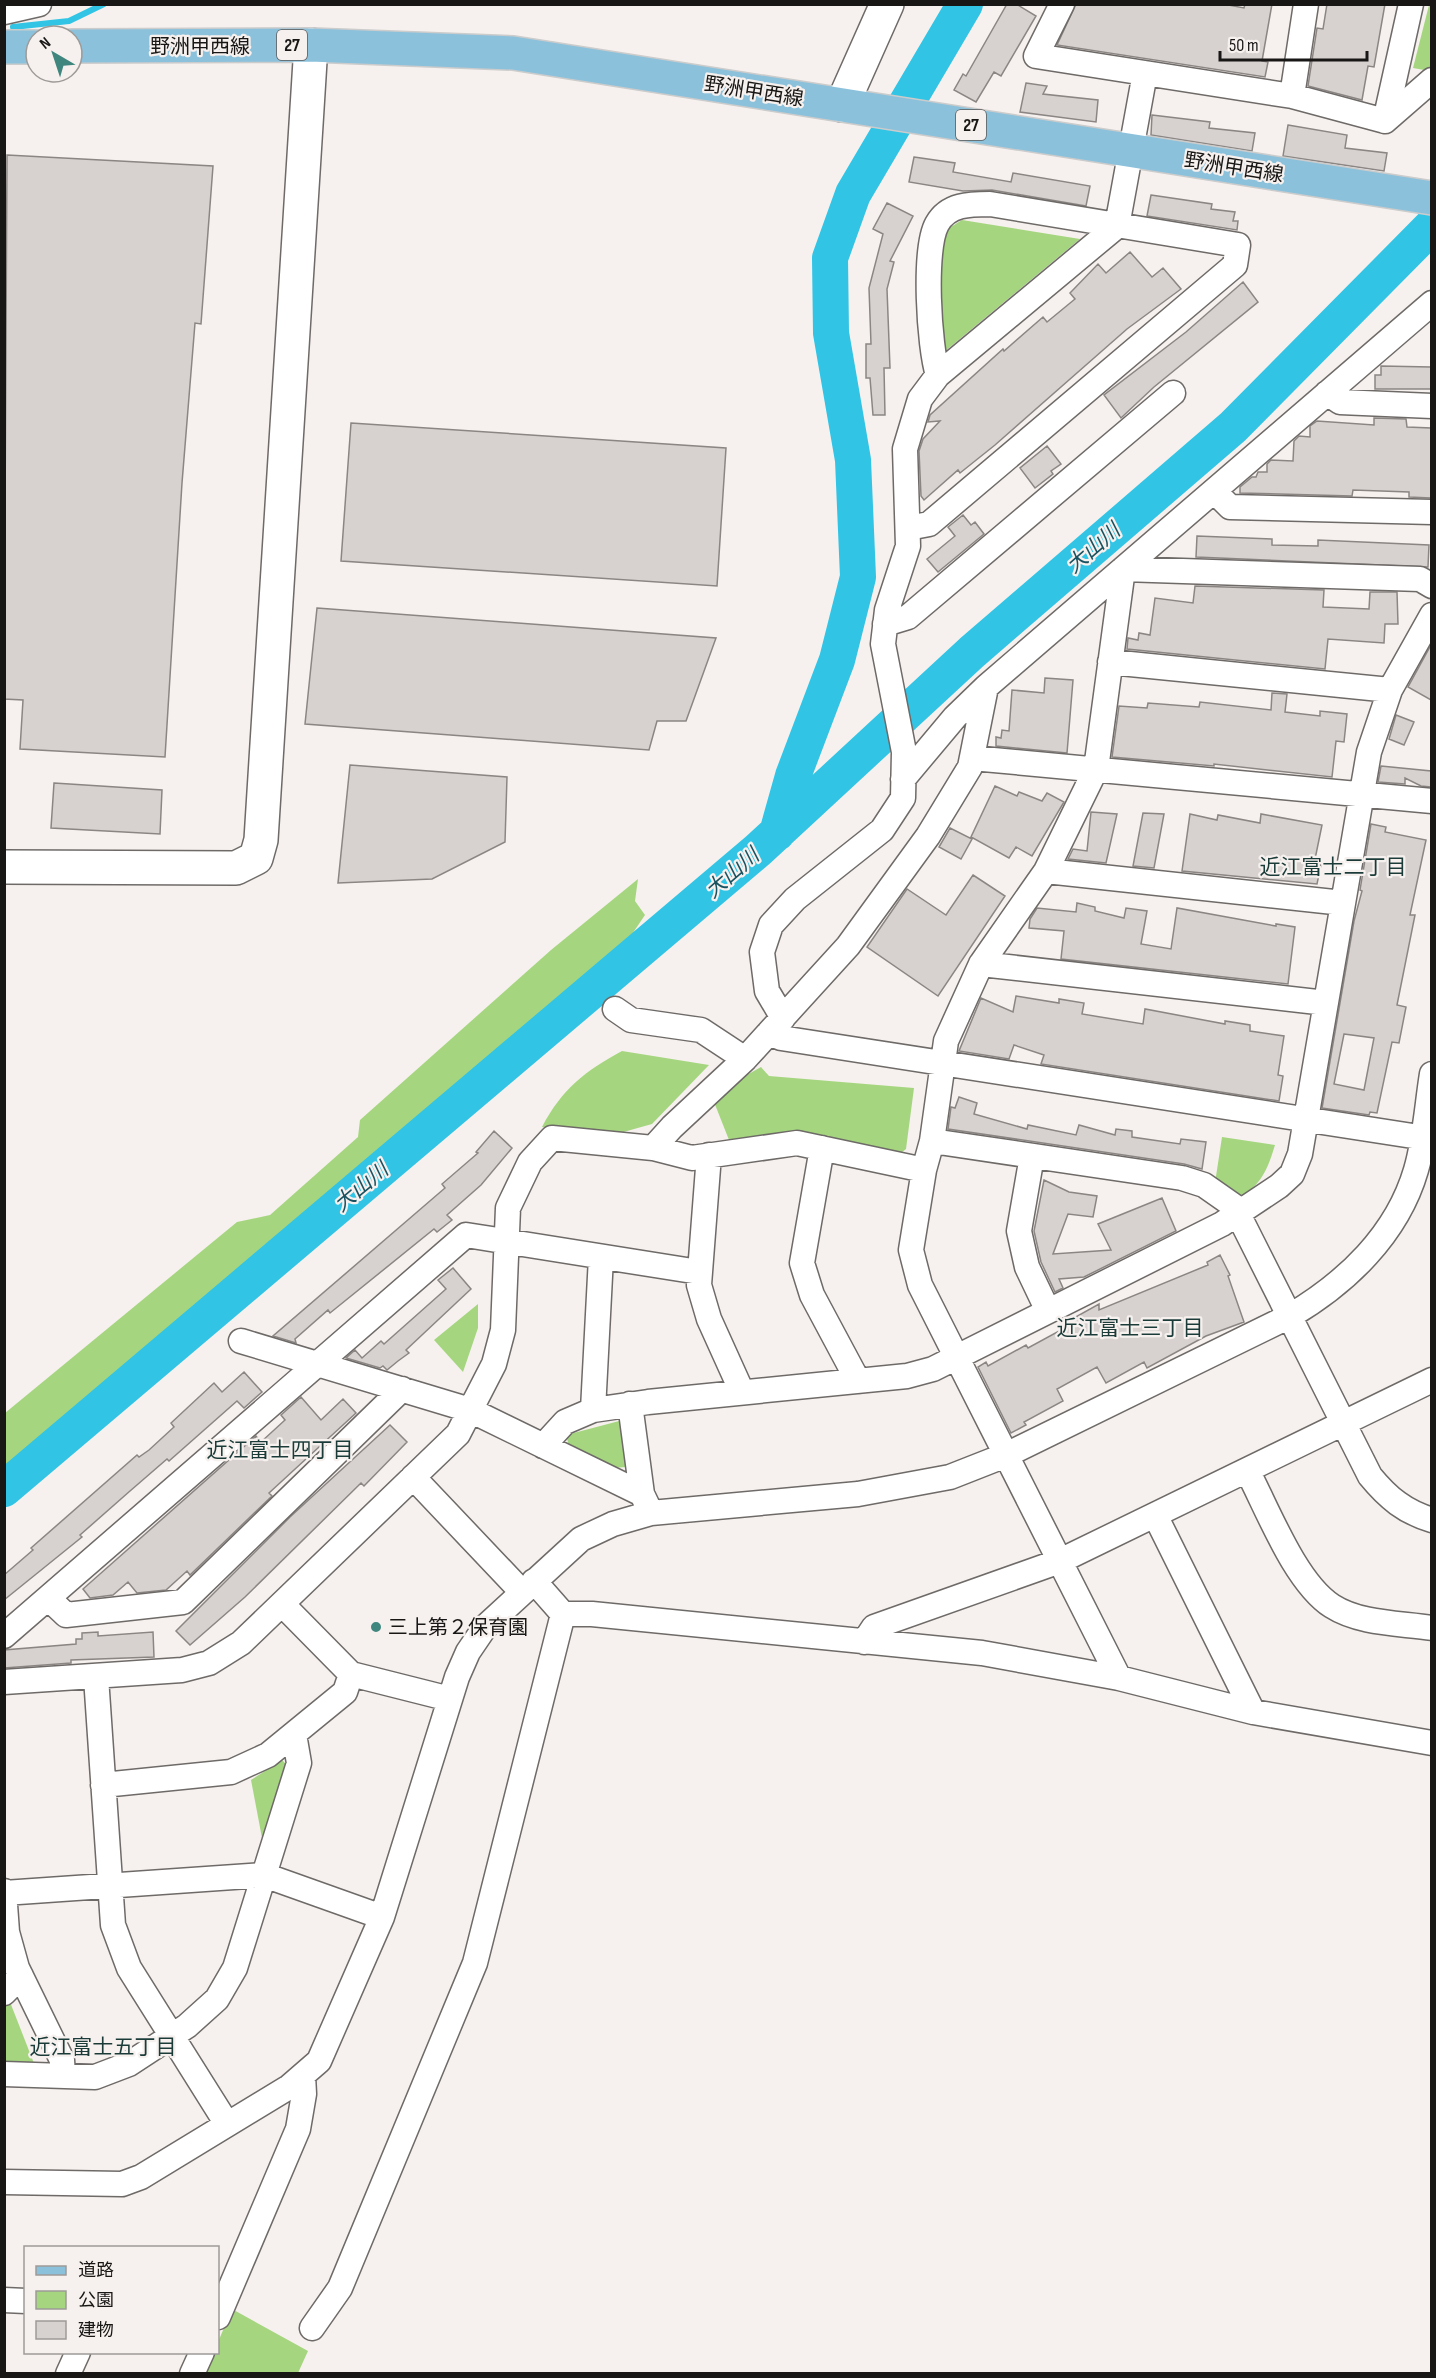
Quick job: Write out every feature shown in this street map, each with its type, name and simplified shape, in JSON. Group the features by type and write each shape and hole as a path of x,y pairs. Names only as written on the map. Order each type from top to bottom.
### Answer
{"main road":[{"name":"野洲甲西線","path":"84,46 311,45 513,52 1430,198"},
{"path":"4,47 24,46"}],"street":[{"path":"4,12 39,4"},
{"path":"842,105 887,4"},
{"path":"1062,4 1036,56 1293,96 1385,121"},
{"path":"1293,96 1306,4"},
{"path":"1385,121 1411,4"},
{"path":"4,867 236,868 256,858 261,840 311,45"},
{"path":"1145,73 1129,150 1117,226 938,375 920,399 905,450 908,546 887,610 883,644 904,752 903,798 882,830 795,899 771,925 762,952 766,992 781,1038 1426,1138"},
{"path":"1385,121 1431,80"},
{"path":"908,528 929,524 1235,265 1238,244 990,204 965,203 947,212 937,224 929,248 932,356 938,375"},
{"path":"903,778 955,717 986,687 1431,303"},
{"path":"885,624 908,617 1173,393"},
{"path":"1327,393 1340,402 1431,406"},
{"path":"1214,491 1230,507 1431,512"},
{"path":"1123,569 1420,579 1431,586"},
{"path":"1119,1678 920,1285 911,1250 924,1170 932,1141 946,1041 981,964 1046,871 1096,769 1123,569"},
{"path":"543,1446 565,1422 593,1410 630,1404 907,1376 933,1369 1222,1224 1279,1186 1292,1174 1300,1154 1369,752 1390,690 1431,615"},
{"path":"1110,662 1390,690"},
{"path":"653,1148 672,1127 745,1059 848,946 921,845 970,767 986,687"},
{"path":"972,758 1431,801"},
{"path":"1046,871 1343,903"},
{"path":"981,964 1326,1003"},
{"path":"615,1009 631,1020 701,1030 745,1059"},
{"path":"4,2182 122,2184 141,2177 289,2087 319,2061 382,1917 450,1699 468,1652 485,1627 581,1539 614,1524 646,1504 906,1487 950,1477 1006,1455 1290,1317 1323,1297 1348,1276 1379,1241 1402,1205 1426,1138 1431,1074"},
{"path":"4,1682 182,1670 209,1663 241,1643 458,1434 494,1364 503,1330 508,1208 530,1162 552,1138 653,1148 692,1158 797,1143 924,1170"},
{"path":"932,1141 1182,1178 1204,1185 1234,1206 1371,1476 1387,1497 1413,1514 1431,1520"},
{"path":"822,1148 802,1263 812,1295 858,1381"},
{"path":"709,1155 699,1286 709,1319 742,1392"},
{"path":"1032,1156 1019,1231 1027,1267 1048,1311"},
{"path":"4,1636 466,1235 699,1272"},
{"path":"593,1410 601,1257"},
{"path":"241,1341 470,1410 543,1446 646,1504"},
{"path":"864,1642 874,1627 1060,1561 1431,1380"},
{"path":"48,1598 66,1615 183,1602 402,1389"},
{"path":"630,1404 646,1504"},
{"path":"1247,1470 1306,1583 1333,1607 1360,1617 1431,1628"},
{"path":"413,1477 528,1586 563,1614 592,1614 982,1653 1119,1678 1253,1712 1431,1743"},
{"path":"1155,1515 1253,1712"},
{"path":"282,1604 351,1674 450,1699"},
{"path":"312,2328 340,2288 475,1963 563,1614"},
{"path":"103,1785 231,1772 268,1755 294,1734 345,1692 351,1674"},
{"path":"96,1677 113,1925 129,1968 227,2124"},
{"path":"4,2073 95,2077 129,2064 187,2026 217,1999 234,1968 299,1763 294,1734"},
{"path":"63,2075 62,2061 13,1984 5,1892 264,1875 382,1917"},
{"path":"219,2315 298,2129 304,2094 303,2075"},
{"path":"4,2300 24,2301"},
{"path":"68,2373 77,2354"},
{"path":"192,2373 201,2354"}],"green space":[{"path":"1429,5 1431,5 1430,71 1413,68"},
{"path":"962,220 1080,239 938,357 941,233"},
{"path":"638,879 635,901 645,915 582,1008 5,1507 5,1413 237,1222 270,1215 358,1137 360,1120 551,950"},
{"path":"622,1051 709,1065 652,1124 602,1138 542,1127 558,1102 576,1082"},
{"path":"761,1067 769,1076 914,1088 906,1149 892,1160 765,1138 729,1140 714,1102 736,1081"},
{"path":"1222,1137 1275,1145 1263,1176 1239,1199 1213,1196"},
{"path":"478,1304 478,1328 463,1372 434,1340"},
{"path":"623,1420 626,1467 613,1468 569,1446 566,1435"},
{"path":"282,1760 287,1765 271,1830 262,1838 251,1780"},
{"path":"10,2002 35,2066 5,2069 5,2007"},
{"path":"232,2309 308,2351 298,2373 204,2374 213,2354 219,2354 219,2340"}],"building":[{"path":"1007,4 1016,4 1036,16 1001,76 994,72 976,102 954,90 963,74 966,76"},
{"path":"1076,4 1223,4 1244,8 1245,4 1272,4 1262,61 1268,62 1265,77 1057,45"},
{"path":"1327,4 1385,4 1374,67 1368,66 1362,100 1308,86 1317,28 1323,29"},
{"path":"1026,83 1047,86 1043,94 1098,100 1096,122 1020,112"},
{"path":"1152,115 1210,122 1209,128 1255,133 1252,151 1151,135"},
{"path":"1288,125 1347,135 1345,148 1387,153 1384,171 1283,156"},
{"path":"7,155 213,166 201,324 195,323 182,483 165,757 20,749 23,700 4,699"},
{"path":"914,157 955,163 953,172 1011,182 1013,173 1090,186 1086,206 992,190 963,191 909,182"},
{"path":"1151,195 1212,204 1211,209 1235,212 1233,221 1238,221 1237,230 1147,216"},
{"path":"887,203 913,216 890,261 894,262 887,289 890,368 884,368 885,415 873,415 870,378 866,378 866,344 871,344 869,288 883,234 873,229"},
{"path":"1130,252 1152,277 1163,268 1181,289 1127,329 995,445 960,473 958,470 924,500 921,496 919,451 923,439 940,421 928,422 930,415 1003,349 1004,351 1043,317 1047,322 1075,299 1070,293 1098,264 1106,273"},
{"path":"1243,282 1258,302 1154,387 1121,418 1104,395 1186,332"},
{"path":"1381,366 1431,367 1431,389 1375,389 1375,375 1381,375"},
{"path":"1374,418 1406,419 1407,427 1431,428 1431,498 1409,497 1409,492 1353,490 1352,496 1240,493 1240,487 1252,477 1256,477 1258,472 1267,472 1267,464 1271,460 1293,461 1294,441 1299,436 1310,437 1310,426 1317,421 1374,425"},
{"path":"351,423 726,448 717,586 341,561"},
{"path":"1047,446 1061,464 1051,471 1053,474 1035,488 1020,468"},
{"path":"963,515 971,525 975,522 984,534 938,572 927,559 955,536 948,527"},
{"path":"1197,536 1272,539 1272,545 1318,546 1318,540 1429,545 1428,567 1196,557"},
{"path":"1195,586 1324,590 1323,607 1369,609 1370,592 1397,592 1398,624 1385,624 1384,643 1328,639 1325,669 1127,649 1128,638 1138,640 1139,633 1150,635 1155,598 1193,603"},
{"path":"317,608 716,638 686,721 657,721 649,750 305,724"},
{"path":"1431,645 1431,700 1408,687"},
{"path":"1045,678 1073,680 1067,753 996,746 996,737 1001,738 1002,730 1009,731 1012,690 1044,693"},
{"path":"1272,693 1287,694 1285,712 1320,716 1320,711 1347,714 1344,742 1336,741 1332,777 1214,764 1214,766 1112,757 1119,706 1147,708 1148,703 1199,707 1200,702 1271,710"},
{"path":"1396,715 1414,722 1404,745 1389,739"},
{"path":"350,765 507,777 505,842 432,879 338,883"},
{"path":"1381,766 1431,771 1431,787 1421,786 1405,778 1405,784 1378,782"},
{"path":"54,783 162,790 160,834 51,828"},
{"path":"995,786 1017,796 1019,792 1042,801 1047,793 1064,802 1032,856 1016,847 1009,858 971,837"},
{"path":"1091,812 1117,814 1106,863 1068,859 1073,849 1087,851"},
{"path":"1143,813 1164,814 1154,868 1133,866"},
{"path":"1190,814 1217,820 1218,815 1260,823 1261,814 1322,825 1314,864 1321,865 1317,884 1182,871"},
{"path":"1371,824 1386,827 1385,832 1426,840 1410,915 1415,915 1397,1005 1406,1007 1399,1043 1392,1042 1377,1113 1370,1112 1369,1115 1322,1108 1354,921 1362,891 1360,890","holes":["1344,1034 1374,1038 1364,1090 1334,1084"]},
{"path":"950,828 972,839 961,859 939,847"},
{"path":"973,875 1005,896 938,996 867,947 907,889 946,915"},
{"path":"1077,903 1095,907 1095,911 1124,918 1126,908 1147,911 1141,944 1171,949 1177,908 1276,926 1276,924 1295,927 1288,984 1061,959 1064,931 1029,928 1030,919 1037,908 1076,912"},
{"path":"1016,996 1059,1003 1059,999 1084,1003 1082,1014 1143,1024 1145,1009 1225,1024 1225,1021 1250,1025 1250,1031 1284,1036 1278,1075 1283,1076 1279,1101 1041,1064 1044,1055 1014,1045 1009,1059 959,1051 981,998 1013,1012"},
{"path":"959,1097 977,1103 974,1114 1027,1129 1028,1125 1076,1135 1079,1125 1115,1135 1116,1129 1132,1131 1132,1137 1180,1144 1181,1139 1206,1142 1202,1169 1184,1164 948,1129 951,1107 955,1108"},
{"path":"494,1131 512,1148 481,1185 447,1215 452,1220 437,1232 434,1229 330,1313 328,1310 295,1339 296,1343 273,1336 445,1188 442,1184 478,1153 476,1152"},
{"path":"1044,1180 1069,1192 1097,1196 1093,1217 1068,1214 1053,1254 1111,1250 1098,1224 1162,1198 1176,1231 1084,1277 1059,1279 1063,1288 1055,1292 1041,1262 1034,1231"},
{"path":"1220,1255 1230,1275 1228,1276 1244,1322 1206,1336 1147,1368 1144,1362 1106,1383 1097,1367 1057,1389 1063,1401 1024,1422 1026,1425 1011,1433 978,1367 986,1362 988,1366 1026,1345 1028,1348 1074,1323 1072,1319 1099,1304 1099,1310 1208,1265 1207,1262"},
{"path":"453,1268 471,1289 406,1350 409,1353 387,1370 383,1366 380,1368 346,1358 355,1350 362,1358 381,1341 384,1344 446,1289 438,1280"},
{"path":"244,1372 262,1392 244,1408 237,1401 169,1461 167,1459 130,1491 80,1535 82,1537 4,1600 4,1575 33,1550 31,1548 137,1455 139,1457 149,1450 174,1427 171,1423 214,1383 222,1392"},
{"path":"301,1397 321,1420 343,1399 356,1413 269,1493 272,1496 190,1575 187,1571 166,1590 137,1593 128,1582 113,1595 90,1598 83,1589 256,1436 261,1442 285,1420 281,1415"},
{"path":"390,1425 407,1442 364,1486 361,1483 245,1597 190,1645 176,1631 290,1517"},
{"path":"98,1632 98,1636 153,1632 154,1657 71,1660 71,1663 4,1668 4,1650 76,1644 76,1639 82,1639 82,1633"}],"waterway":[{"path":"13,27 69,21 104,4"},
{"path":"777,833 793,776 837,660 858,577 853,460 831,333 830,258 853,194 965,4"},
{"name":"大山川","path":"4,1489 758,850 972,652 1233,427 1432,226"}],"place":[{"name":"三上第２保育園","path":"376,1627"}],"district":[{"name":"近江富士二丁目","path":"1333,867"},
{"name":"近江富士三丁目","path":"1130,1328"},
{"name":"近江富士四丁目","path":"280,1450"},
{"name":"近江富士五丁目","path":"103,2047"}]}
